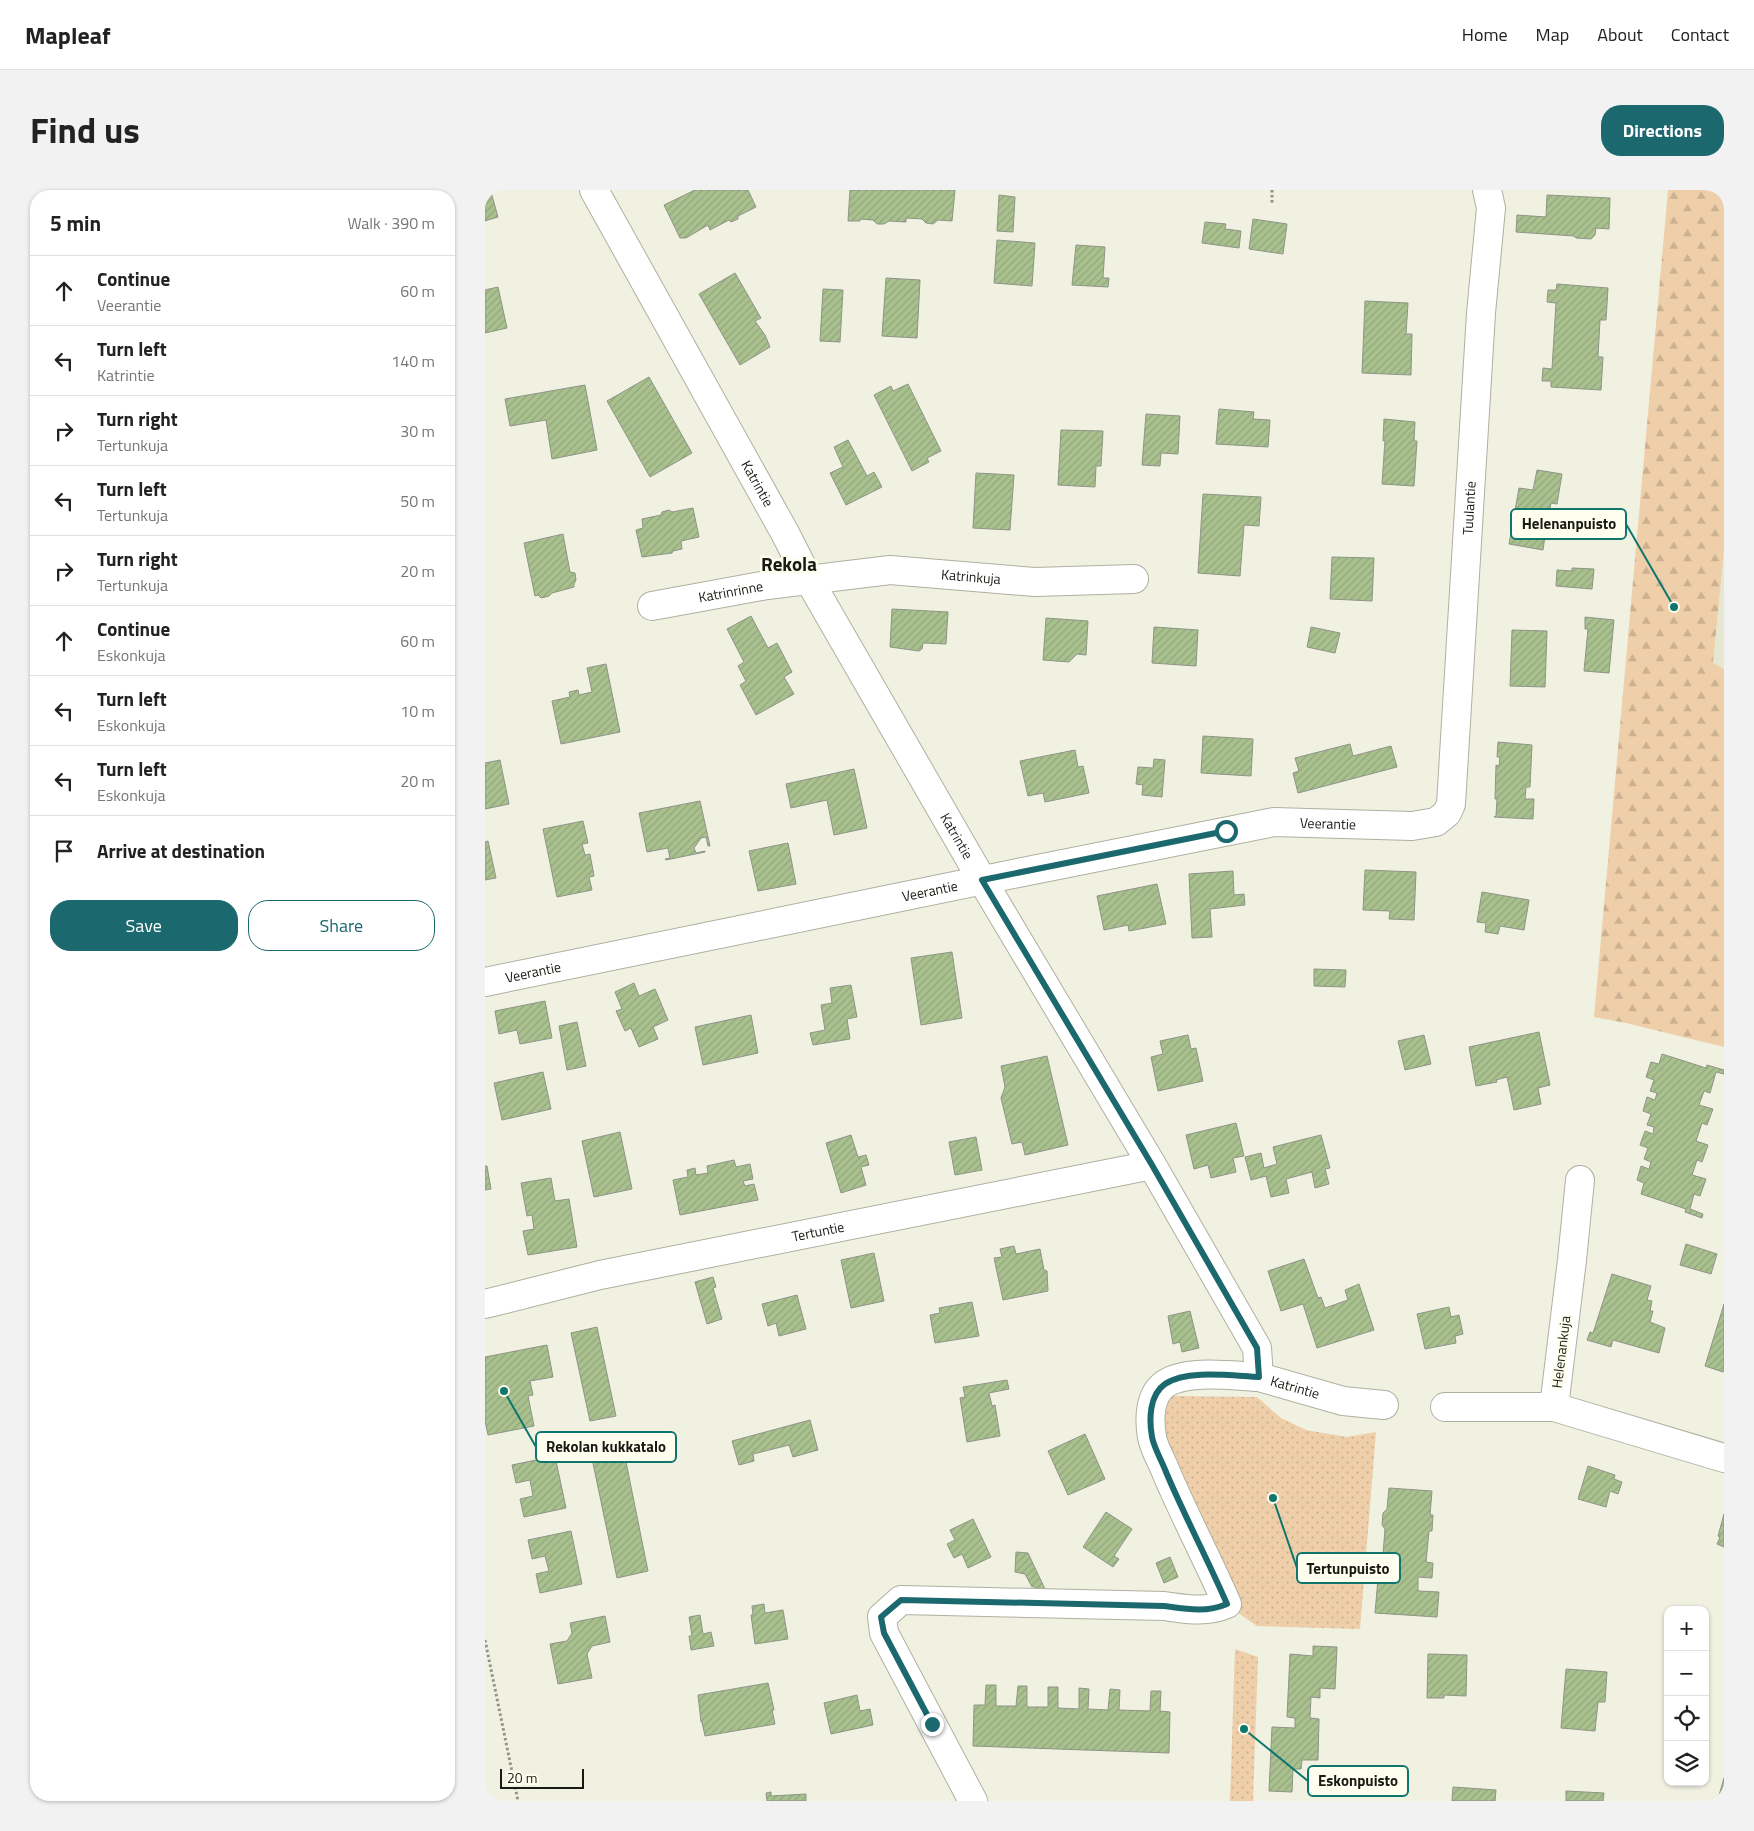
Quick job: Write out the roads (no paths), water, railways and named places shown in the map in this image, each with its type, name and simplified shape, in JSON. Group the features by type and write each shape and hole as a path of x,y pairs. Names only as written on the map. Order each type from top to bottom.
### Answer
{"street":[{"name":"Katrintie","path":"594,190 785,533 809,580 982,880 1152,1165 1257,1348 1259,1377 1343,1401 1384,1405"},
{"name":"Tuulantie","path":"1436,822 1447,813 1451,804 1481,313 1491,208 1487,190"},
{"name":"Katrinkuja","path":"809,580 890,570 1035,582 1134,579"},
{"name":"Katrinrinne","path":"652,606 767,585 809,580"},
{"name":"Veerantie","path":"485,982 1274,822 1412,826 1436,822"},
{"name":"Tertuntie","path":"485,1304 610,1273 1152,1165"},
{"name":"Helenankuja","path":"1580,1180 1554,1407 1724,1458"},
{"path":"973,1801 884,1633 881,1617 901,1600 1164,1606 1201,1611 1227,1604 1206,1554 1175,1494 1152,1438 1151,1408 1156,1394 1165,1384 1184,1376 1259,1377"},
{"path":"1445,1407 1554,1407"}],"place":[{"name":"Helenanpuisto","path":"1674,607"},
{"name":"Rekolan kukkatalo","path":"504,1391"},
{"name":"Tertunpuisto","path":"1273,1498"},
{"name":"Eskonpuisto","path":"1244,1729"}],"district":[{"name":"Rekola","path":"789,564"}]}
